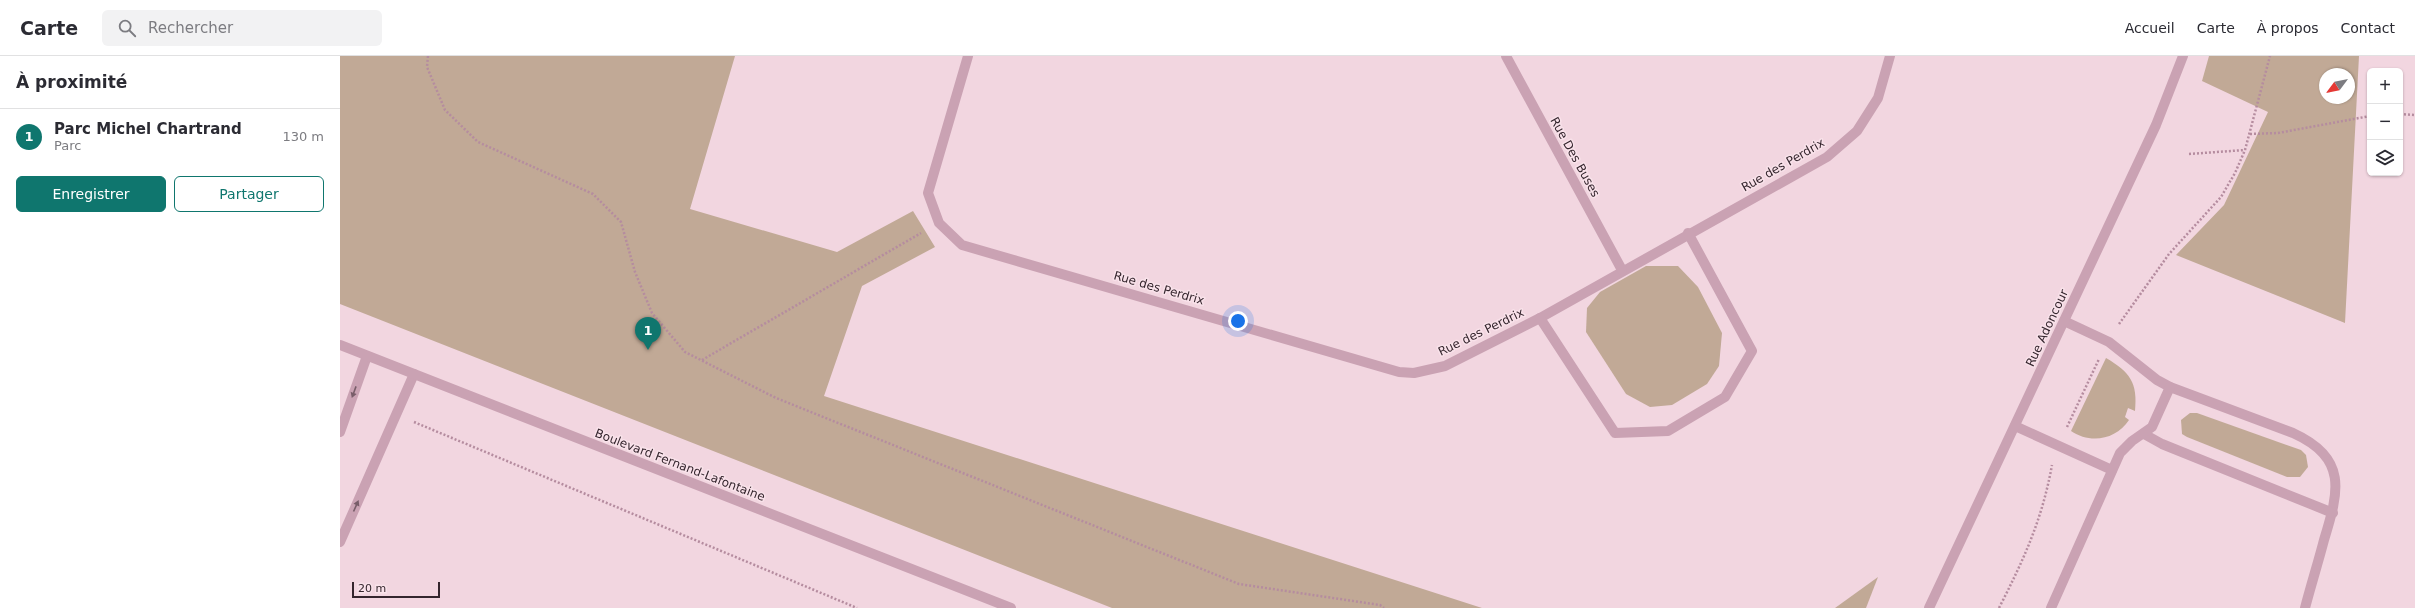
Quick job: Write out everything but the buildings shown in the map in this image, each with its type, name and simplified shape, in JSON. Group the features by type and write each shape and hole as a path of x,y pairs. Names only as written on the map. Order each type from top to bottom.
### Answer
{"street":[{"name":"Rue des Perdrix","path":"968,56 928,194 939,223 962,245 1399,372 1414,373 1445,366 1540,318 1622,270 1827,157 1857,131 1878,98 1890,56"},
{"name":"Rue Des Buses","path":"1506,56 1622,270"},
{"name":"Rue Adoncour","path":"1929,608 2156,125 2183,56"},
{"name":"Rue des Perdrix","path":"1540,318 1615,433 1668,431 1725,397 1752,351 1688,233"},
{"path":"2064,321 2109,342 2157,380 2170,388 2293,433 2316,447 2330,465 2335,477 2337,488 2333,513 2304,608"},
{"name":"Boulevard Fernand-Lafontaine","path":"340,345 1012,608"},
{"path":"340,432 367,356"},
{"path":"340,542 414,374"},
{"path":"2051,608 2112,470 2125,447 2144,434 2157,418 2170,388"},
{"path":"2015,426 2112,470"},
{"path":"2144,434 2162,444 2333,513"}],"path":[{"path":"428,56 427,67 445,110 478,142 593,194 621,222 635,272 652,313 685,352 776,398 1239,584 1380,605 1384,608"},
{"path":"2117,326 2169,254 2222,197 2245,150 2270,56"},
{"path":"2403,114 2415,115"},
{"path":"2250,134 2278,133 2367,117"},
{"path":"2189,154 2245,150"},
{"path":"702,360 939,223"},
{"path":"2067,428 2100,356"},
{"path":"396,414 857,608"},
{"path":"1999,608 2027,555 2046,499 2052,462"}],"shaded area":[{"path":"340,56 735,56 690,209 837,252 913,211 935,247 862,286 824,396 1482,608 1112,608 340,304"},
{"path":"2209,56 2359,56 2345,323 2176,255 2224,205 2268,112 2202,81"},
{"path":"1646,266 1678,266 1698,287 1722,333 1719,366 1707,384 1672,405 1650,407 1626,394 1586,332 1587,308 1600,292"},
{"path":"2106,358 2121,368 2131,379 2136,401 2135,411 2128,408 2125,417 2129,420 2124,427 2110,436 2094,439 2086,438 2071,431"},
{"path":"2190,413 2197,413 2301,450 2306,455 2308,467 2300,477 2287,477 2187,437 2182,434 2181,420"},
{"path":"1878,577 1866,608 1835,608"}],"place":[{"name":"Parc Michel Chartrand","path":"648,350"}]}
